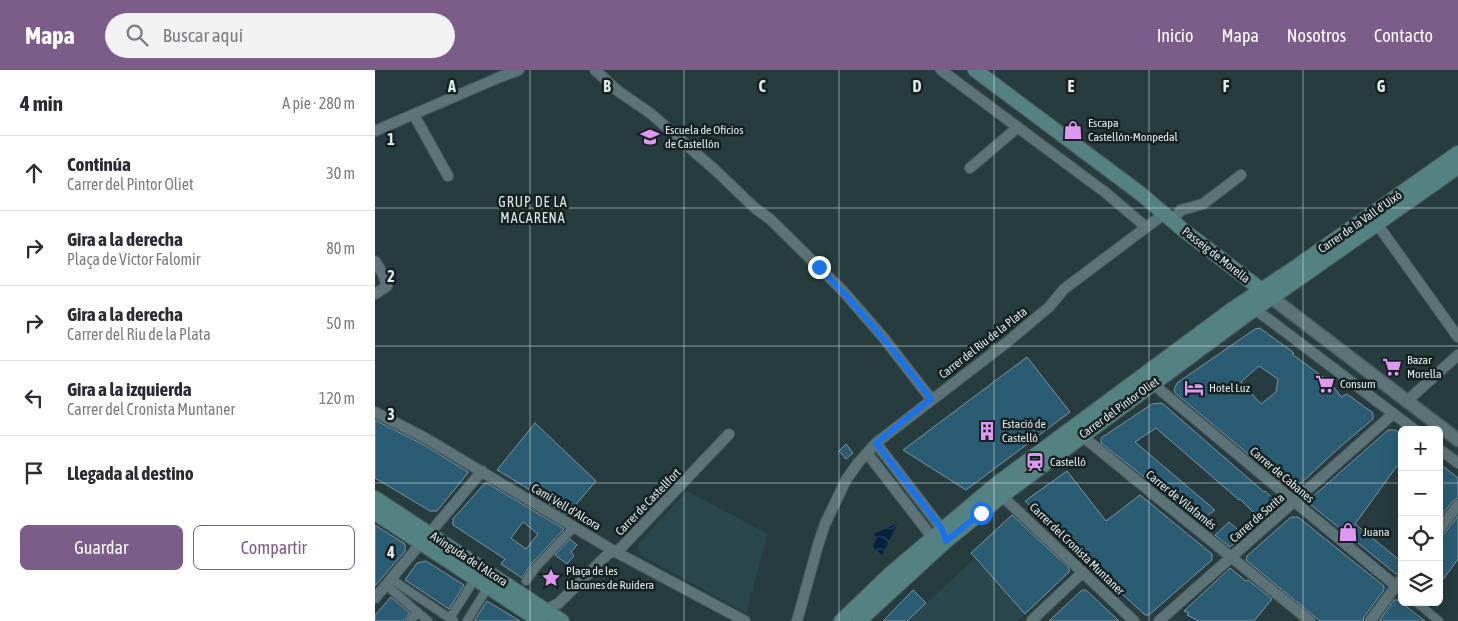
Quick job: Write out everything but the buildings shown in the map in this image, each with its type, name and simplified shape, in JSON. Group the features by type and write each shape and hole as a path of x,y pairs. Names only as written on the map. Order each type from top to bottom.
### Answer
{"main road":[{"name":"Passeig de Morella","path":"975,70 1119,178 1266,294"},
{"name":"Carrer de la Vall d'Uixó","path":"1266,294 1293,269 1458,152"},
{"name":"Carrer de la Vall d'Uixó","path":"1266,294 1377,224 1457,170"},
{"name":"Carrer del Pintor Oliet","path":"841,621 891,573 940,536 1002,496 1255,309 1266,294"},
{"name":"Carrer del Pintor Oliet","path":"859,621 940,536 995,485 1234,308 1266,294"},
{"name":"Avinguda de l'Alcora","path":"375,498 475,579 543,615 559,619"},
{"name":"Avinguda de l'Alcora","path":"376,516 425,538 543,615"}],"street":[{"path":"375,131 519,70"},
{"path":"595,70 618,91 650,113 713,168 756,209 770,219 843,291 931,399"},
{"path":"941,70 1120,204 1146,227"},
{"path":"414,115 448,176"},
{"path":"970,168 1018,127"},
{"name":"Carrer del Riu de la Plata","path":"797,621 817,545 825,524 846,480 876,443 1027,326 1049,307 1064,289 1146,227 1181,210 1203,204 1241,176"},
{"path":"1377,224 1458,336"},
{"path":"375,261 383,274 387,286 375,294"},
{"name":"Passeig de Morella","path":"1266,294 1458,440"},
{"path":"1255,309 1410,426"},
{"path":"1407,401 1458,355"},
{"name":"Carrer de Cabanes","path":"1153,384 1294,501 1398,583"},
{"name":"Camí Vell d'Alcora","path":"375,412 482,471 614,552 745,621"},
{"name":"Carrer de Sorita","path":"1159,621 1393,414"},
{"name":"Carrer de Castellfort","path":"543,615 559,603 608,554 619,549 729,434"},
{"name":"Carrer de Vilafamés","path":"1082,436 1310,621"},
{"path":"876,443 940,536"},
{"path":"1443,452 1458,463"},
{"path":"867,453 940,536"},
{"path":"375,598 482,471"},
{"name":"Carrer del Cronista Muntaner","path":"1002,496 1134,621"},
{"path":"1443,525 1458,505"},
{"path":"526,581 536,567 574,527"},
{"path":"1031,620 1083,572"},
{"path":"389,582 452,620 475,579"},
{"path":"389,582 428,621"},
{"path":"467,621 488,587"},
{"path":"1370,621 1398,587"},
{"path":"559,603 559,619"},
{"path":"1421,606 1439,621"},
{"path":"410,621 418,612"}],"shaded area":[{"path":"687,491 768,534 746,613 640,555 638,544"},
{"path":"974,559 1025,614 1018,621 907,621"}],"water":[{"path":"898,523 882,555 873,547 876,539 874,534"}],"place":[{"name":"Escapa Castellón-Monpedal","path":"1073,130"},
{"name":"Escuela de Oficios de Castellón","path":"650,137"},
{"name":"Bazar Morella","path":"1392,367"},
{"name":"Consum","path":"1325,384"},
{"name":"Hotel Luz","path":"1194,388"},
{"name":"Estació de Castelló","path":"987,431"},
{"name":"Castelló","path":"1035,462"},
{"name":"Juana","path":"1348,532"},
{"name":"Plaça de les Llacunes de Ruidera","path":"551,578"}],"district":[{"name":"GRUP DE LA MACARENA","path":"533,210"}],"route":[{"path":"819,267 843,291 883,338 931,399 876,443 942,529 946,541 981,513"}]}
